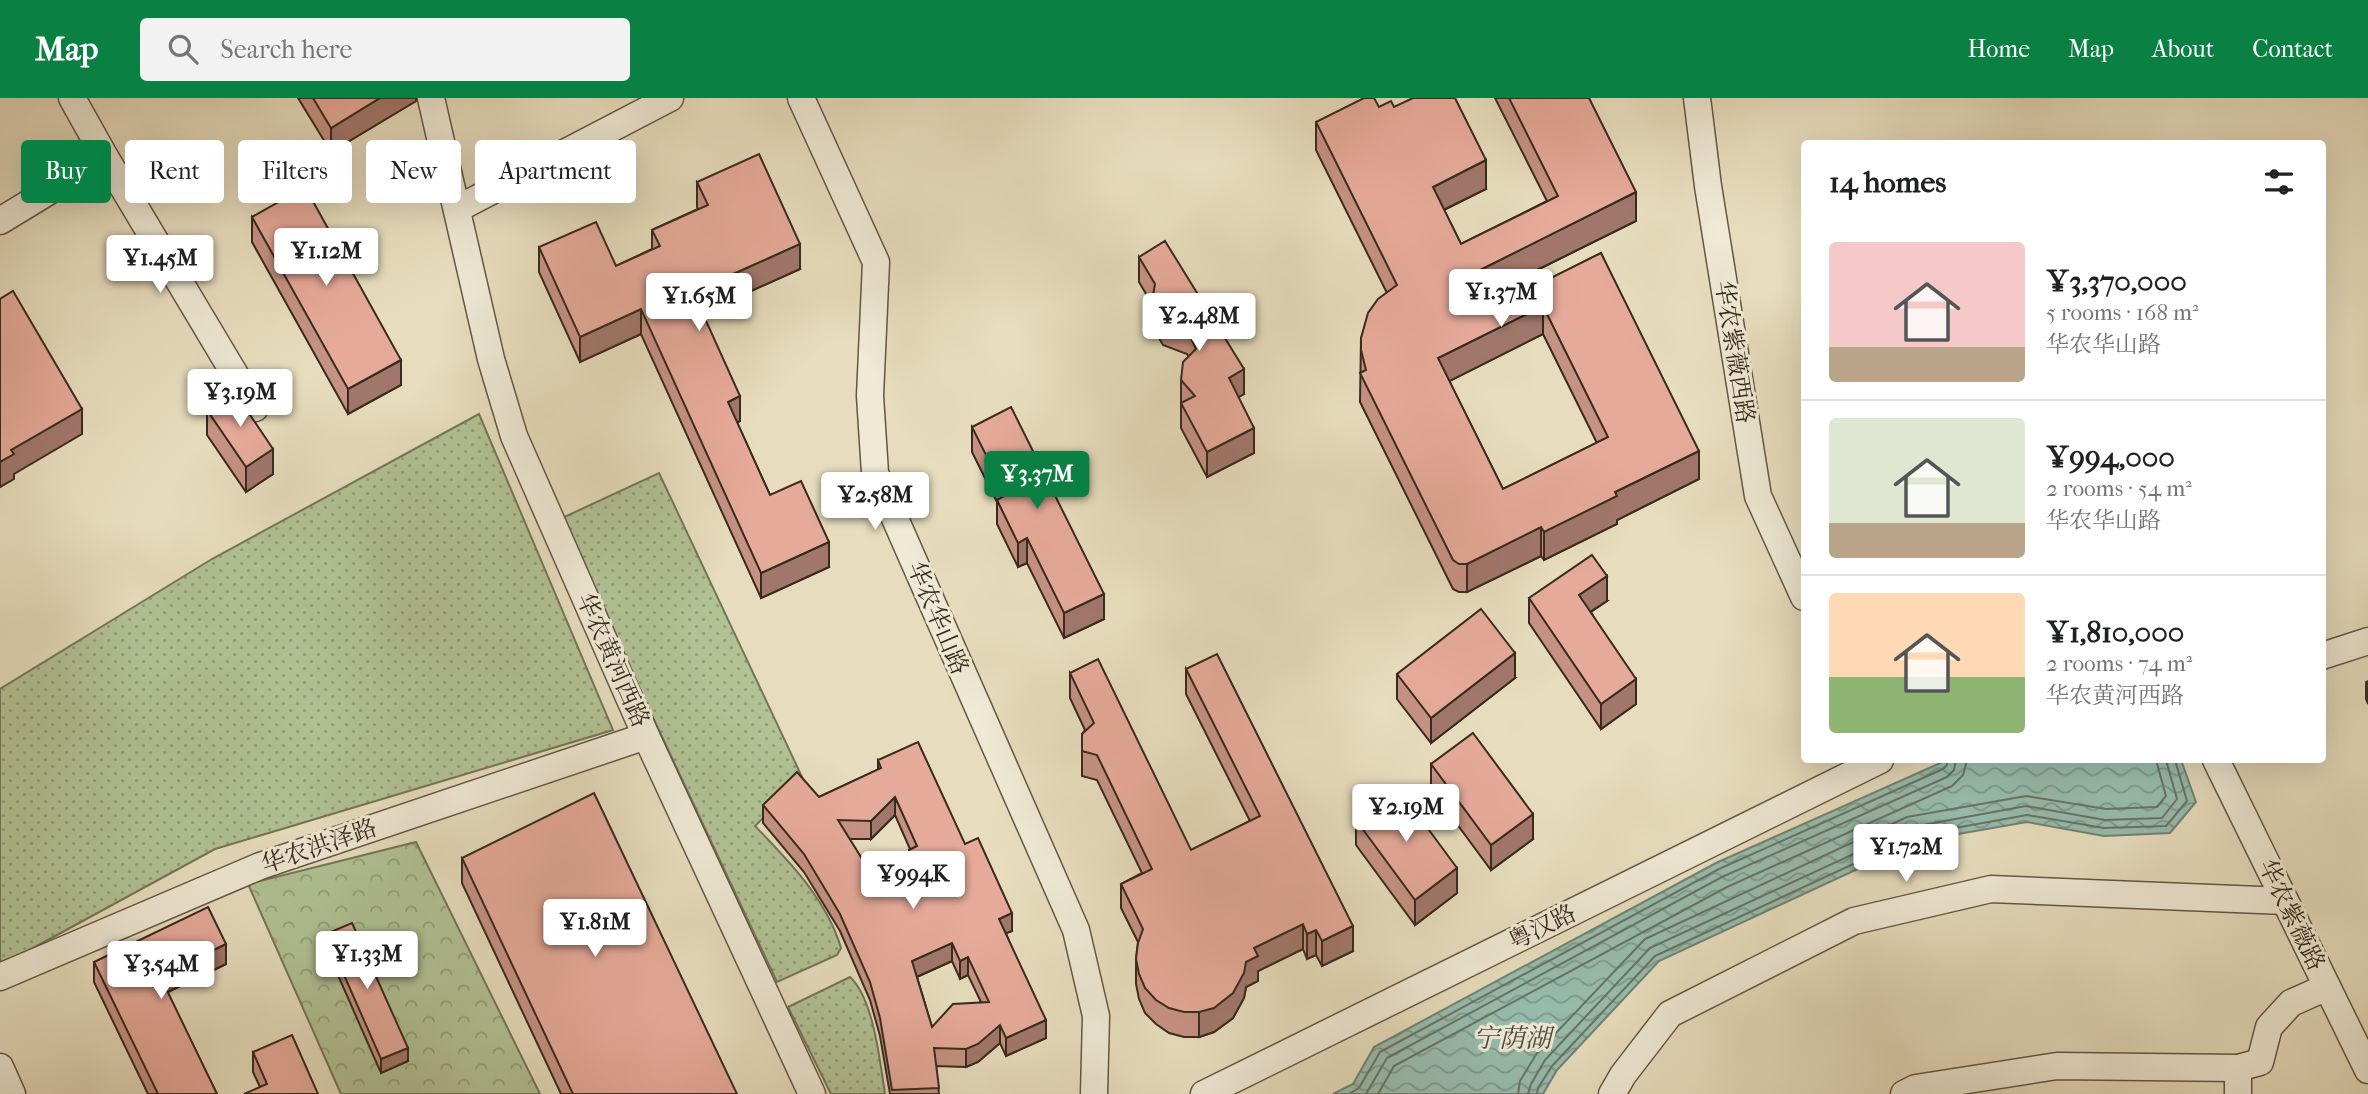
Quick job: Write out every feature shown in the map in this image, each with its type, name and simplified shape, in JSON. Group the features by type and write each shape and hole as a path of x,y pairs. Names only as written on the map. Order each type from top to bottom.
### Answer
{"street":[{"path":"72,98 95,140"},
{"name":"华农黄河西路","path":"431,98 491,359 514,436 646,736 812,1094"},
{"path":"457,209 670,98"},
{"name":"华农华山路","path":"801,98 876,262 870,396 875,472 1076,930 1096,1016 1094,1094"},
{"name":"华农紫薇西路","path":"1697,98 1708,186 1758,496 1801,590"},
{"path":"111,167 255,408"},
{"path":"0,222 31,203"},
{"path":"2326,655 2368,641"},
{"name":"华农洪泽路","path":"0,977 260,866 646,736"},
{"name":"粤汉路","path":"1204,1094 1874,763"},
{"name":"华农紫薇路","path":"2217,763 2368,1070"},
{"path":"1612,1094 1670,1014 1854,921 1991,889 2285,901"},
{"path":"1904,1094 1916,1088 2057,1066 2238,1068 2260,1062 2269,1027 2291,1003 2327,987"},
{"path":"0,1067 12,1094"},
{"path":"2238,1068 2238,1094"}],"green space":[{"path":"479,414 613,730 215,849 0,966 0,689 212,559"},
{"path":"659,473 803,779 755,826 806,882 835,930 841,948 837,955 777,982 560,519"},
{"path":"416,842 540,1094 341,1094 248,884"},
{"path":"850,977 865,1000 870,1016 885,1094 831,1094 788,1007"}],"water":[{"name":"宁荫湖","path":"1940,763 2182,763 2196,802 2170,833 2104,836 2027,822 1918,841 1659,961 1557,1070 1543,1094 1333,1094 1353,1084 1374,1047 1716,863"}],"building":[{"path":"313,98 380,98 331,128"},
{"path":"1364,98 1374,98 1379,107 1391,101 1394,107 1413,98 1455,98 1486,160 1433,187 1461,244 1558,196 1509,98 1589,98 1636,192 1476,272 1493,307 1601,253 1699,451 1615,492 1617,496 1544,532 1541,527 1467,564 1459,564 1453,560 1360,373 1366,370 1361,338 1368,313 1378,299 1397,285 1316,122","holes":["1543,306 1608,437 1503,489 1438,358"]},
{"path":"759,154 800,244 693,292 740,396 728,402 770,495 801,481 829,542 761,573 641,309 580,337 539,247 596,222 616,266 660,246 652,230 708,205 697,182"},
{"path":"277,203 314,203 401,360 348,389 252,217"},
{"path":"1165,241 1244,369 1229,378 1254,428 1207,452 1181,403 1195,396 1181,380 1183,362 1196,349 1187,329 1163,320 1152,301 1155,284 1139,257"},
{"path":"13,291 82,409 11,450 14,454 0,462 0,299"},
{"path":"234,391 273,449 246,467 207,410"},
{"path":"1011,407 1104,594 1064,613 1027,538 1018,543 997,500 1006,495 972,427"},
{"path":"1592,555 1607,576 1579,595 1636,679 1601,704 1529,598"},
{"path":"1481,609 1515,653 1431,718 1397,674"},
{"path":"1217,654 1353,926 1322,941 1316,930 1307,934 1303,924 1254,948 1258,956 1246,962 1244,973 1233,993 1214,1008 1184,1012 1169,1008 1156,1000 1145,988 1139,974 1136,959 1143,929 1121,884 1152,869 1097,755 1082,751 1082,734 1094,723 1070,673 1098,659 1191,850 1260,816 1186,669"},
{"path":"1473,733 1533,814 1491,845 1431,764"},
{"path":"918,742 965,844 978,838 1012,913 999,919 1046,1020 1006,1038 1000,1025 978,1044 966,1049 934,1048 939,1088 892,1090 880,1018 870,982 840,914 804,854 763,805 797,772 819,797 881,768 878,760","holes":["895,797 917,846 909,850 916,865 877,883 838,820 871,821","952,943 960,961 968,957 989,1002 953,1004 932,1027 912,961"]},
{"path":"1398,788 1457,868 1415,900 1356,820"},
{"path":"594,793 737,1094 573,1094 462,858"},
{"path":"208,907 226,944 160,976 217,1094 158,1094 94,962"},
{"path":"352,923 408,1048 381,1059 326,934"},
{"path":"292,1035 318,1094 244,1094 267,1084 253,1052"}]}
